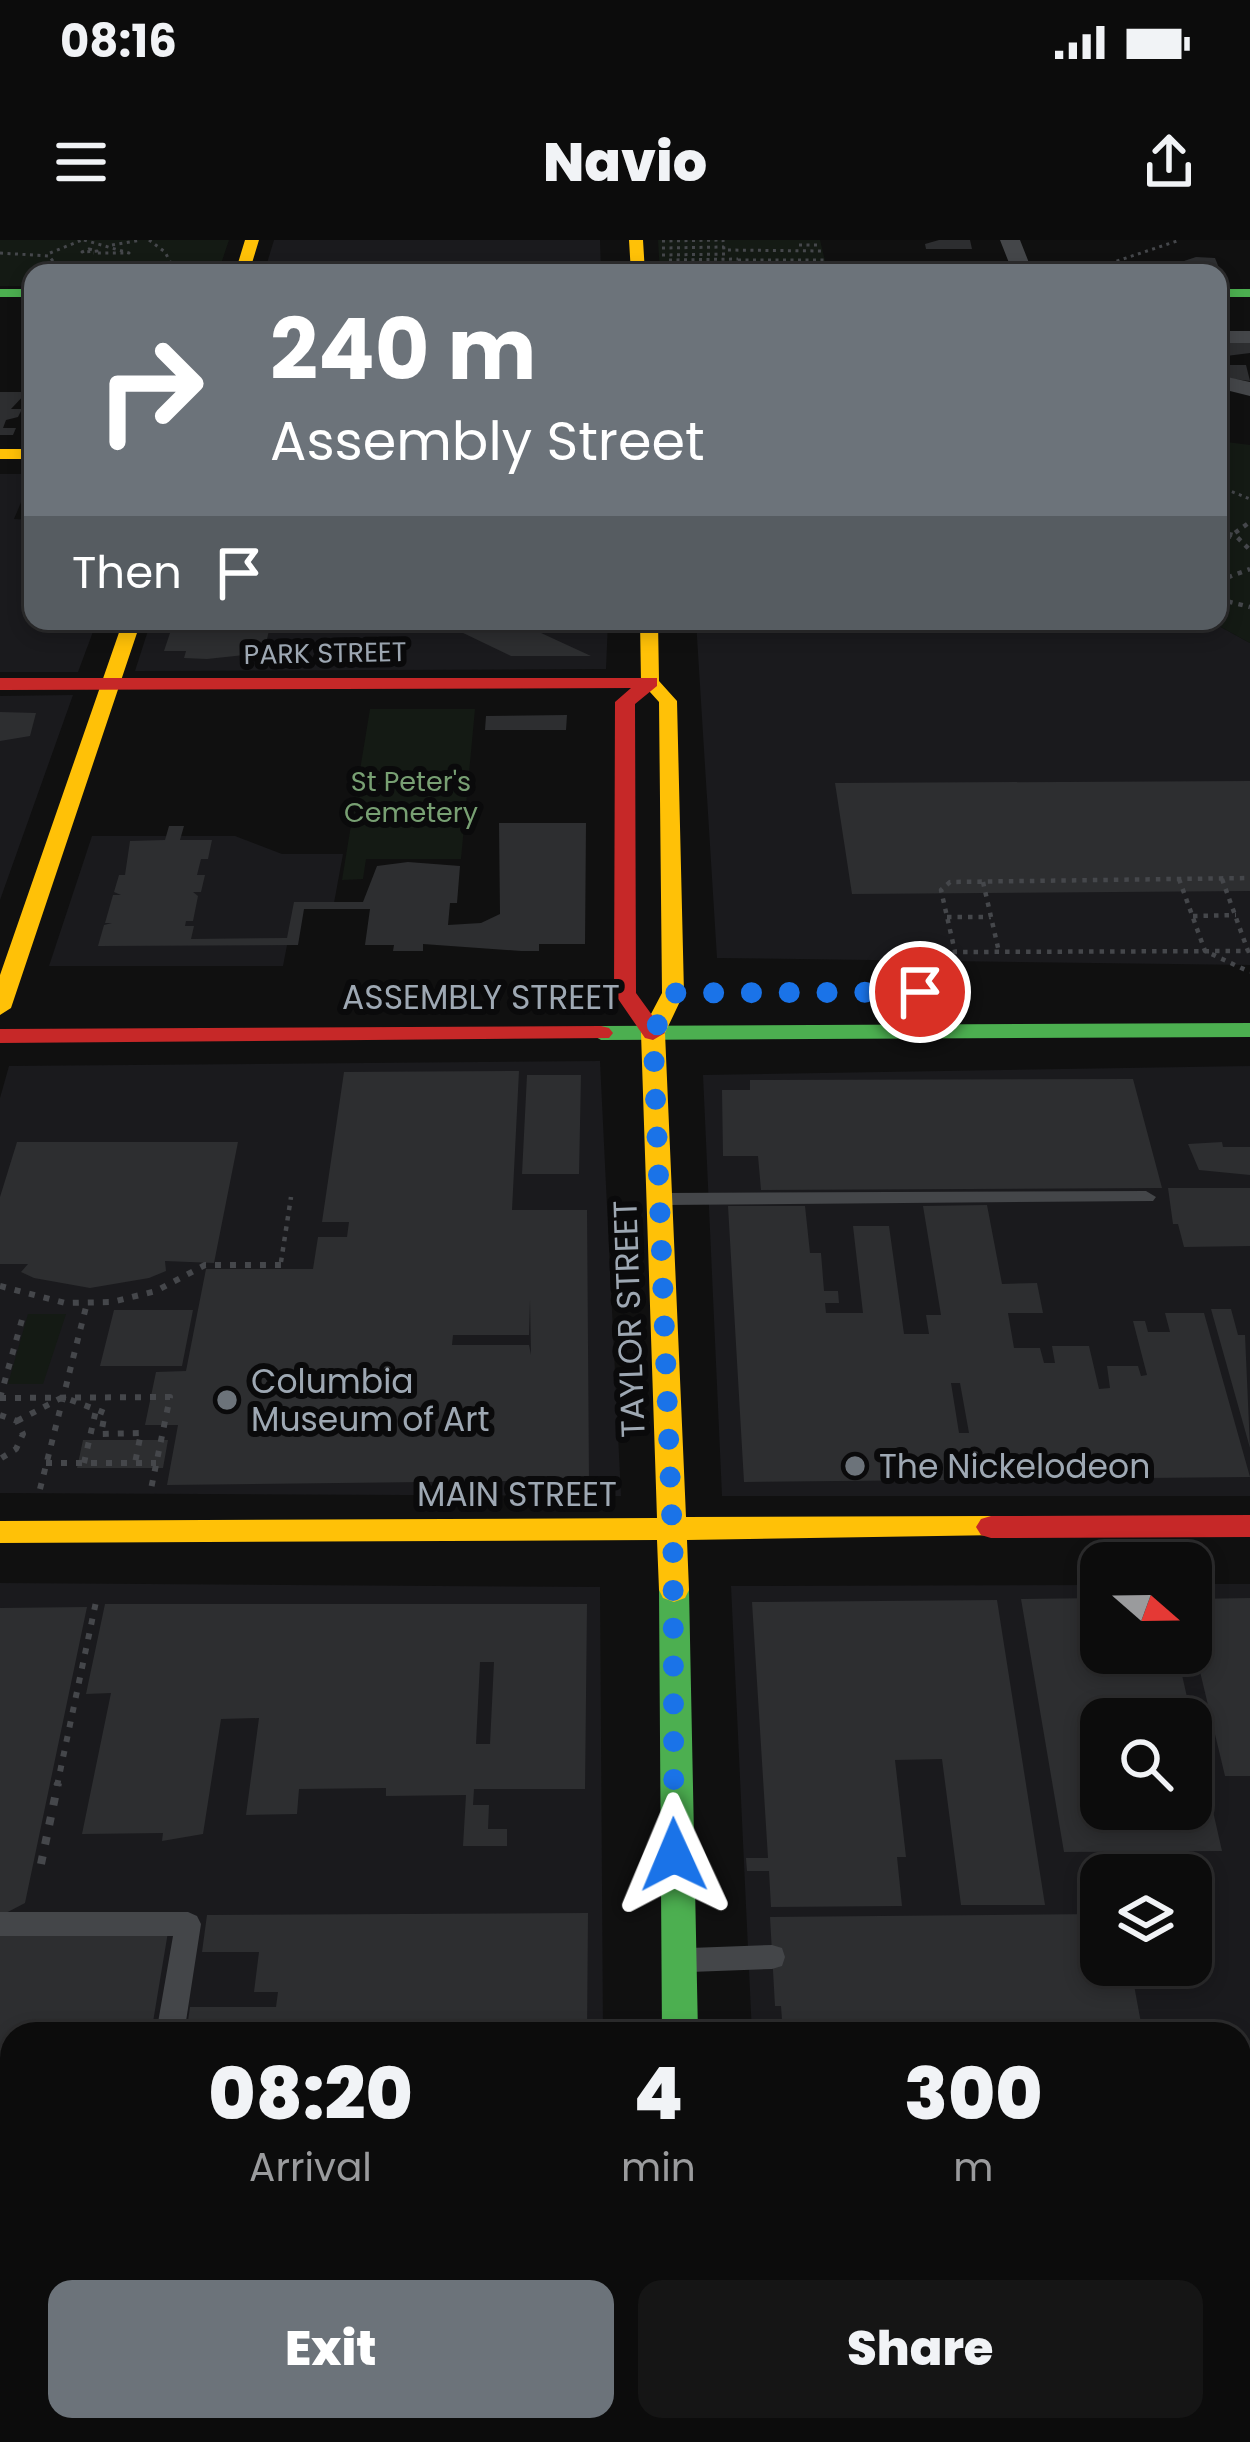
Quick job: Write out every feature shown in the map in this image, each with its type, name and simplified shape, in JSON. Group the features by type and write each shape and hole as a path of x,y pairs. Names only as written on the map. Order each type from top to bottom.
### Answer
{"main road":[{"path":"37,995 2,1000 128,630"},
{"path":"649,630 650,682 668,701 674,993 653,1033 625,993 625,702 650,682"},
{"name":"PARK STREET","path":"0,684 650,682"},
{"name":"ASSEMBLY STREET","path":"591,994 705,993"},
{"name":"ASSEMBLY STREET","path":"0,1036 1250,1030"},
{"name":"TAYLOR STREET","path":"653,1033 672,1540 680,2022"},
{"name":"MAIN STREET","path":"0,1555 1250,1526"},
{"name":"MAIN STREET","path":"0,1532 1250,1549"}],"lane":[{"path":"662,1199 1147,1197"},
{"path":"0,1924 188,1924 172,2022"},
{"path":"677,1960 772,1957"}],"path":[{"path":"0,253 46,255 68,246 83,240 129,253 93,253 68,246"},
{"path":"109,246 141,240"},
{"path":"148,240 165,252 171,264"},
{"path":"735,240 738,263"},
{"path":"1108,264 1180,240"},
{"path":"750,242 754,263"},
{"path":"724,247 738,263 754,263"},
{"path":"655,257 709,256 724,247"},
{"path":"709,256 724,247"},
{"path":"46,255 54,264"},
{"path":"655,257 709,256 738,263 824,259"},
{"path":"655,257 709,256 738,263 824,259"},
{"path":"655,257 684,257"},
{"path":"802,258 824,259"},
{"path":"1227,540 1250,522"},
{"path":"1227,534 1250,550"},
{"path":"1222,879 1248,951 955,952 941,890 950,882 1250,878"},
{"path":"1179,879 1205,951 1250,972"},
{"path":"983,882 999,952"},
{"path":"1193,916 1235,915"},
{"path":"947,917 991,916"},
{"path":"0,1286 54,1301 87,1303 156,1291 205,1265 281,1265 292,1197"},
{"path":"40,1489 87,1303"},
{"path":"23,1316 0,1398 170,1397 151,1489"},
{"path":"0,1415 17,1421 63,1397 105,1413 101,1433 141,1433 135,1463"},
{"path":"84,1463 96,1410"},
{"path":"0,1459 21,1441 17,1421"},
{"path":"46,1463 156,1463"},
{"path":"41,1864 97,1597"}],"shaded area":[{"path":"274,240 600,240 601,264 267,264"},
{"path":"0,474 24,474 24,495 14,519 24,520 24,630 94,630 78,672 0,672"},
{"path":"148,630 608,630 606,669 135,671"},
{"path":"697,630 1226,630 1250,643 1250,965 717,958"},
{"path":"73,695 0,900 0,696"},
{"path":"92,836 235,836 282,854 343,854 334,903 295,904 283,966 49,966"},
{"path":"600,1061 621,1496 0,1493 0,1098 9,1066"},
{"path":"1250,1066 1250,1496 722,1496 703,1075"},
{"path":"0,1583 600,1587 603,2022 0,2022"},
{"path":"1212,1584 1250,1584 1250,2022 751,2022 731,1586 1080,1585 1080,1674 1212,1674"}],"green space":[{"path":"0,240 229,240 221,264 24,264 24,286 0,286"},
{"path":"658,240 820,240 826,264 659,264"},
{"path":"1227,442 1250,445 1250,643 1226,630"},
{"name":"St Peter's Cemetery","path":"370,709 475,709 461,859 366,859 363,879 342,880"},
{"path":"28,1314 66,1314 43,1384 8,1384"}],"building":[{"path":"970,240 972,249 926,249 925,244"},
{"path":"1215,258 1217,264 1182,264"},
{"path":"1227,341 1250,342 1250,353 1227,356"},
{"path":"1227,365 1246,365 1250,381 1227,378"},
{"path":"0,392 24,392 11,409 22,409 18,417 6,420 3,428 16,428 13,435 0,435"},
{"path":"171,630 269,630 264,653 207,659 184,658 186,651 164,651"},
{"path":"535,630 591,656 511,656 459,631"},
{"path":"0,712 36,713 30,736 0,741"},
{"path":"567,715 566,730 485,730 486,716"},
{"path":"1250,781 1250,891 852,894 835,783"},
{"path":"499,823 586,823 585,944 539,944 539,951 521,951 423,944 423,951 393,951 394,945 365,945 370,909 304,909 298,945 98,946 104,925 112,923 105,923 113,895 121,895 114,892 119,875 125,875 130,841 165,840 169,826 184,826 180,840 212,840 208,859 201,859 197,875 205,875 201,892 193,892 198,896 193,921 186,921 185,926 194,926 191,939 287,938 294,902 363,902 377,866 408,862 460,866 457,903 450,903 448,925 481,923 500,914"},
{"path":"519,1071 512,1210 587,1210 589,1480 167,1485 178,1425 145,1425 156,1372 186,1371 206,1269 313,1269 318,1237 347,1237 349,1222 322,1222 344,1072","holes":["530,1300 531,1355 529,1345 452,1345 453,1335 529,1335"]},
{"path":"527,1075 581,1075 579,1174 522,1174"},
{"path":"1133,1079 1162,1188 761,1190 758,1156 723,1156 722,1090 750,1090 750,1080"},
{"path":"17,1142 238,1142 214,1263 165,1261 166,1271 149,1278 90,1288 34,1278 21,1272 28,1264 0,1264 0,1197"},
{"path":"1222,1142 1223,1147 1250,1147 1250,1175 1199,1170 1188,1144"},
{"path":"1168,1188 1250,1188 1250,1246 1184,1247 1178,1224 1173,1224"},
{"path":"987,1205 1002,1284 1037,1283 1043,1313 1008,1313 1014,1348 1040,1348 1044,1363 1055,1363 1052,1346 1089,1346 1099,1389 1110,1388 1107,1366 1138,1366 1141,1376 1147,1375 1133,1321 1145,1321 1148,1332 1170,1332 1165,1313 1204,1313 1250,1477 744,1482 728,1206 805,1206 810,1253 821,1253 824,1291 838,1291 839,1303 825,1303 826,1313 863,1313 853,1226 889,1226 904,1334 929,1334 926,1315 941,1315 923,1206","holes":["951,1383 960,1383 969,1433 959,1433"]},
{"path":"1211,1309 1231,1309 1238,1335 1245,1335 1250,1448"},
{"path":"114,1310 193,1310 182,1366 100,1366"},
{"path":"83,1440 168,1440 163,1468 77,1468"},
{"path":"1080,1598 1080,1674 1182,1674 1187,1698 1080,1698 1080,1830 1212,1830 1212,1807 1222,1851 1064,1852 1021,1599"},
{"path":"1250,1598 1250,1776 1225,1776 1212,1722 1212,1698 1206,1698 1201,1674 1212,1674 1212,1599"},
{"path":"997,1600 1045,1905 961,1905 942,1759 895,1760 906,1857 897,1857 902,1906 771,1907 769,1871 747,1871 746,1858 768,1858 752,1602"},
{"path":"105,1604 587,1604 585,1789 474,1789 473,1805 489,1805 488,1829 507,1829 507,1846 463,1846 466,1795 386,1796 386,1788 299,1789 297,1814 246,1815 259,1718 221,1719 203,1834 162,1841 163,1833 82,1834 111,1693 86,1694","holes":["480,1662 494,1662 490,1744 476,1744"]},
{"path":"87,1607 25,1903 0,1916 0,1608"},
{"path":"588,1913 587,2022 188,2022 190,2007 276,2007 278,1992 254,1992 259,1952 202,1952 207,1915"},
{"path":"1080,1914 1080,1986 1134,1986 1141,2022 782,2022 781,2006 775,2006 770,1917"},
{"path":"168,1932 153,2022 0,2022 0,1933"}],"traffic: fast":[{"path":"0,293 24,293"},
{"path":"1227,293 1250,293"},
{"path":"601,1033 1250,1030"},
{"path":"674,1590 680,2022"}],"traffic: slow":[{"path":"245,264 252,240"},
{"path":"636,240 637,264"},
{"path":"0,454 24,454"},
{"path":"0,1008 129,630"},
{"path":"649,630 650,682 668,701 673,993 653,1033 674,1590"},
{"path":"0,1532 991,1527"}],"traffic: jam":[{"path":"650,682 625,702 625,993 653,1033"},
{"path":"0,684 650,682"},
{"path":"0,1036 601,1033"},
{"path":"991,1527 1250,1526"}],"place":[{"name":"Columbia Museum of Art","path":"227,1400"},
{"name":"The Nickelodeon","path":"855,1466"}],"route":[{"path":"674,1855 673,1551 653,1033 674,993 920,992"}]}
